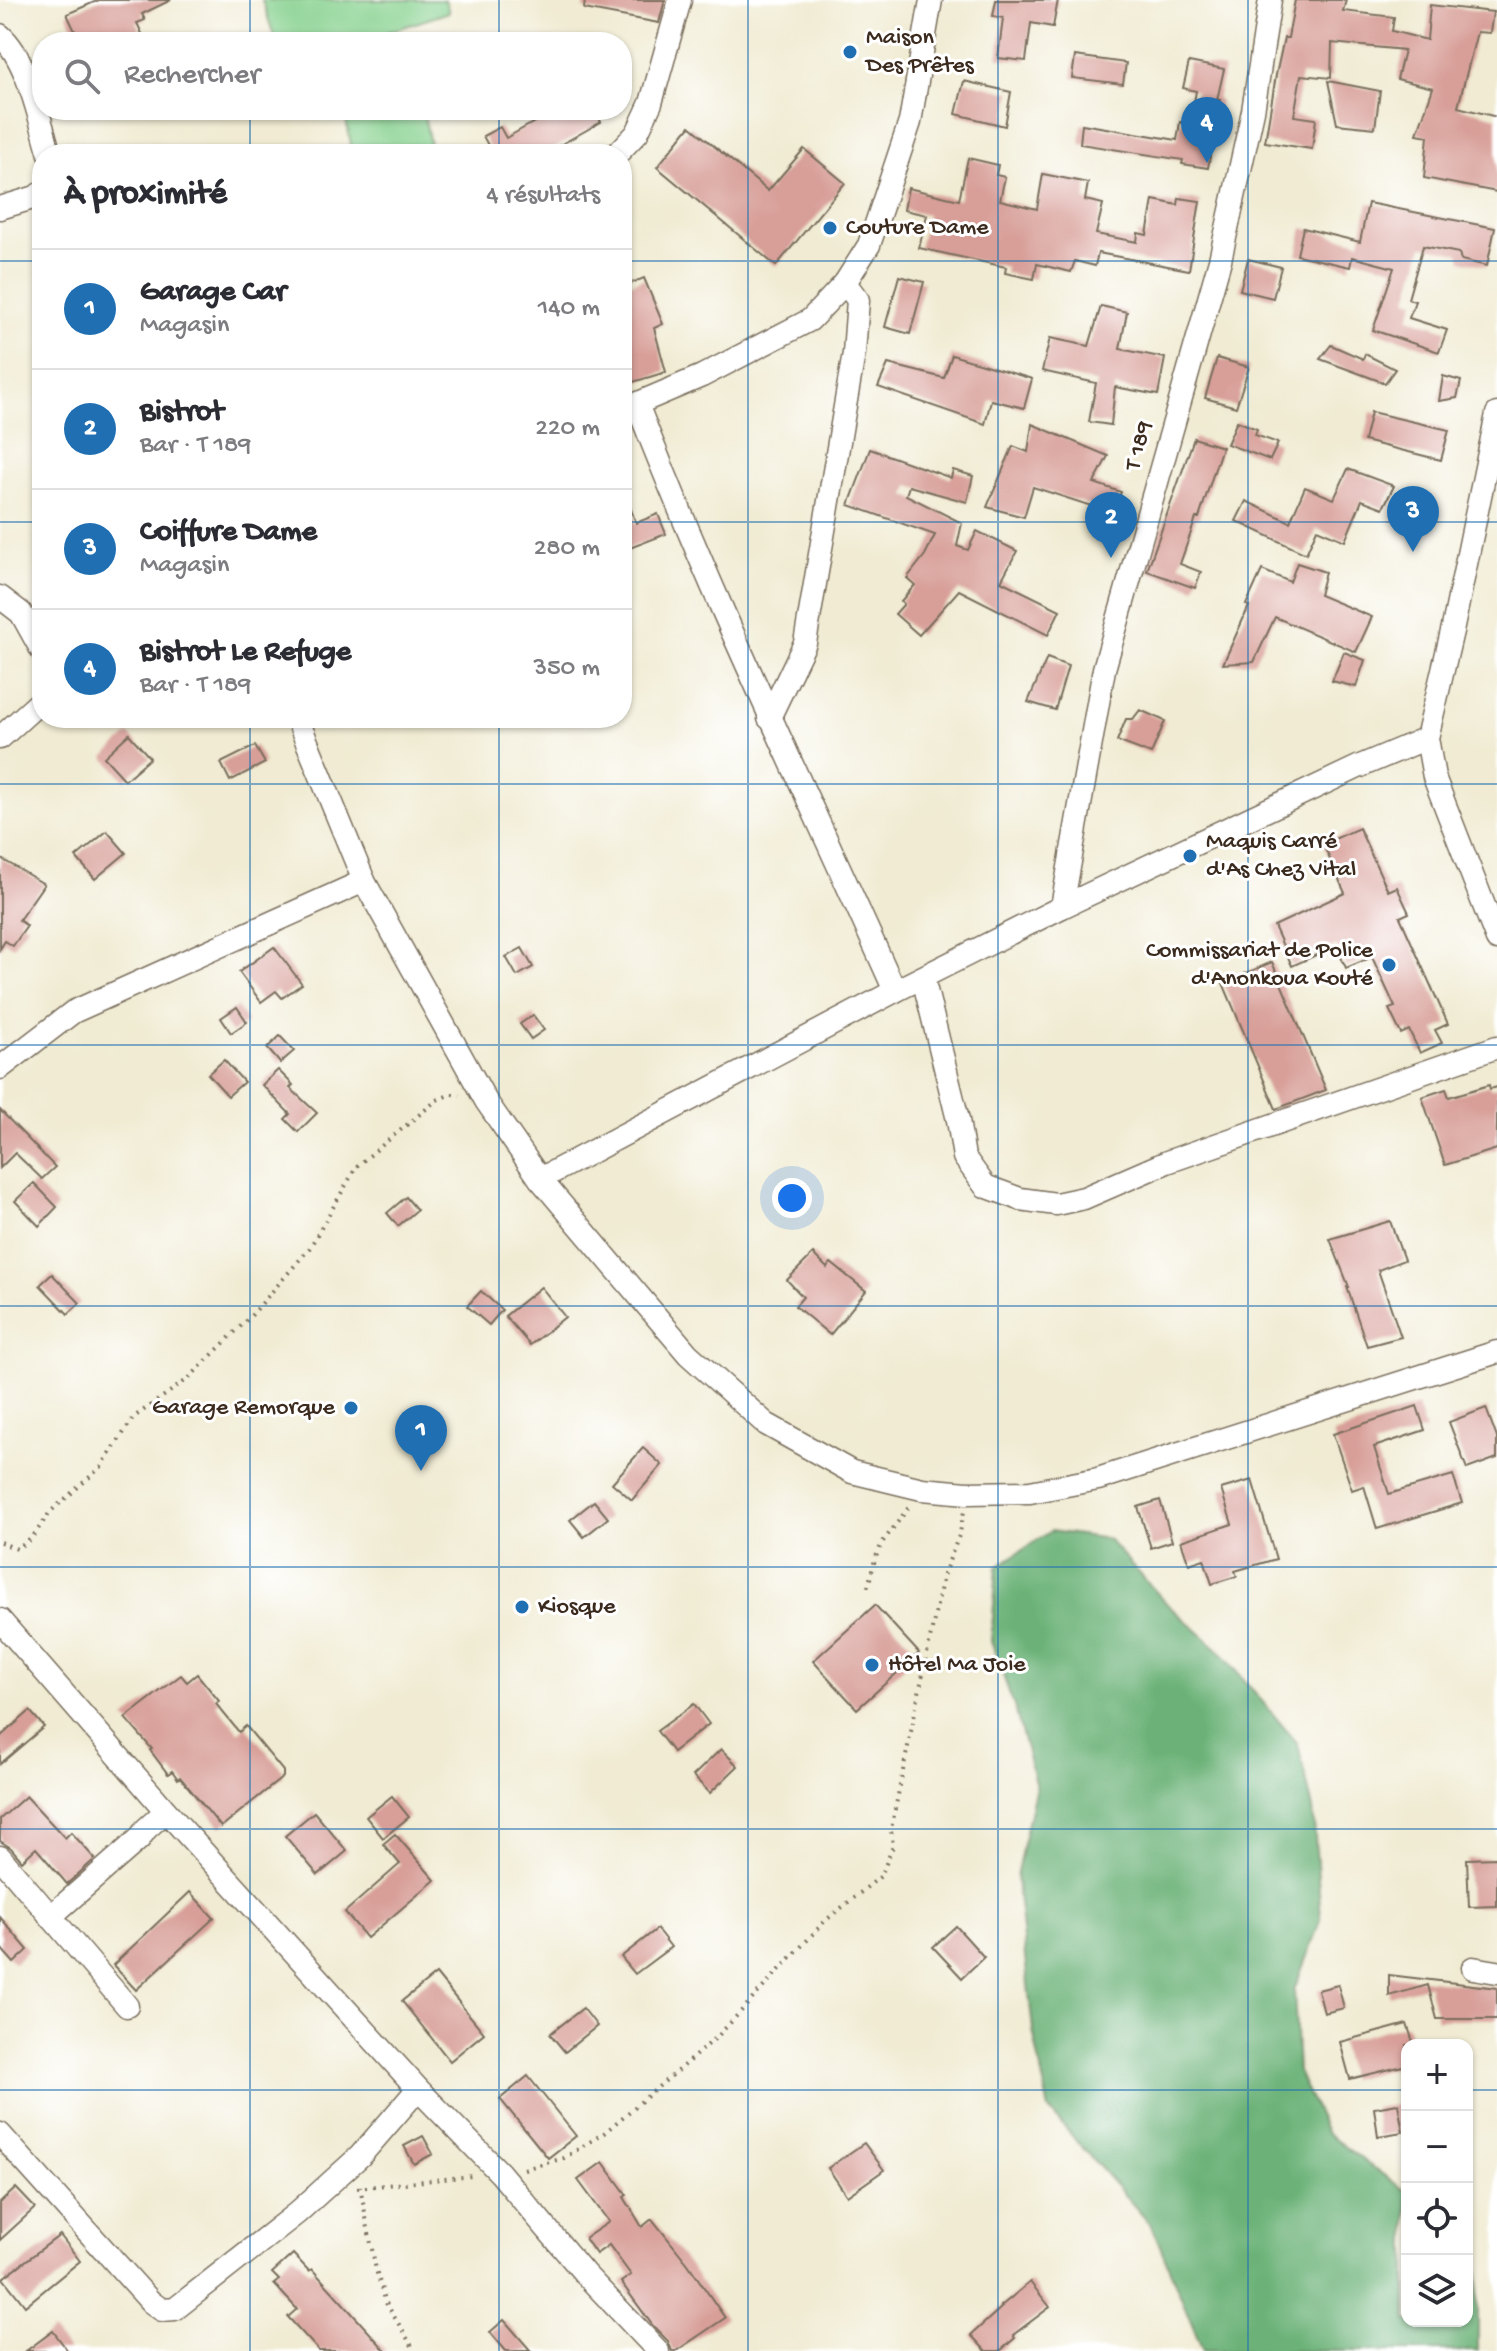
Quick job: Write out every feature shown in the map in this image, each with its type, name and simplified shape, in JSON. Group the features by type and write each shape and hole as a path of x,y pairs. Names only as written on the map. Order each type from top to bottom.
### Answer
{"street":[{"path":"627,144 637,133 651,103 680,0"},
{"path":"632,406 702,376 810,320 845,283 869,245 910,122 931,0"},
{"name":"T 189","path":"1062,907 1104,669 1220,260 1253,111 1270,0"},
{"path":"0,35 10,44 32,101"},
{"path":"38,120 47,144"},
{"path":"0,208 32,202"},
{"path":"769,718 805,643 854,353 858,300 845,283"},
{"path":"632,413 665,478 769,718 792,761 895,991"},
{"path":"1497,414 1427,738 1434,777 1497,939"},
{"path":"0,597 21,613 32,633"},
{"path":"0,738 32,709"},
{"path":"301,728 364,881 486,1101 540,1179 688,1354 766,1424 852,1472 922,1489 967,1493 1030,1492 1098,1479 1497,1352"},
{"path":"540,1179 895,991 1062,907 1358,767 1427,738"},
{"path":"0,1068 73,1012 364,881"},
{"path":"923,978 958,1120 964,1157 985,1186 1020,1199 1056,1204 1084,1198 1167,1162 1497,1047"},
{"path":"0,1620 166,1811 418,2089 500,2173 585,2274 658,2351"},
{"path":"50,1917 139,1839 166,1811"},
{"path":"0,1857 127,2006"},
{"path":"1473,1968 1497,1972"},
{"path":"0,2134 151,2302 162,2310 175,2309 297,2213 360,2156 418,2089"}],"path":[{"path":"0,1542 17,1549 32,1538 50,1512 101,1467 134,1417 188,1379 250,1317 309,1249 357,1166 437,1100 451,1094 486,1101"},
{"path":"868,1587 882,1543 922,1489"},
{"path":"347,2192 360,2187 500,2173 564,2158 604,2133 717,2037 825,1921 881,1876 893,1846 891,1829 943,1576 960,1533 967,1493"},
{"path":"360,2156 360,2187 376,2270 386,2303 415,2351"}],"green space":[{"path":"262,0 445,0 449,12 388,32 273,32"},
{"path":"346,120 425,120 430,144 351,144"},
{"path":"1051,1531 1108,1539 1168,1605 1220,1651 1298,1744 1313,1809 1321,1919 1294,1990 1298,2072 1327,2134 1401,2188 1401,2327 1473,2327 1473,2263 1478,2272 1478,2351 1203,2351 1152,2226 1049,2110 1033,2030 1016,1876 1036,1786 1016,1712 991,1641 997,1567"}],"building":[{"path":"99,0 171,0 142,14 145,20 137,23 141,32 75,32 67,14"},
{"path":"585,0 665,0 659,23 584,9"},
{"path":"996,0 1058,0 1053,27 1031,23 1026,61 998,58 1003,18 993,16"},
{"path":"1295,0 1346,0 1343,11 1394,17 1392,31 1427,40 1430,5 1493,12 1490,33 1477,32 1458,107 1497,117 1497,192 1424,178 1428,136 1417,134 1433,88 1397,79 1404,50 1332,43 1331,78 1301,75 1294,116 1316,119 1312,149 1265,142 1276,75 1284,38 1288,38"},
{"path":"1075,56 1126,63 1123,84 1072,78"},
{"path":"1189,62 1224,69 1208,168 1182,164 1183,160 1080,144 1082,124 1177,140 1180,122 1190,124 1196,91 1183,88"},
{"path":"964,81 1011,92 1005,126 956,114"},
{"path":"1328,81 1380,91 1375,128 1337,124"},
{"path":"538,120 601,122 562,144 487,144 483,136 500,127 506,138"},
{"path":"690,126 768,191 804,149 845,183 776,266 657,167"},
{"path":"968,158 998,165 996,175 1005,177 1000,200 1037,209 1043,174 1088,183 1085,200 1103,204 1096,234 1137,242 1138,233 1147,235 1153,200 1178,205 1179,198 1200,201 1189,270 1098,253 1095,266 1075,261 1071,272 1037,264 1034,279 1005,273 1006,267 919,248 927,215 904,210 908,188 959,200"},
{"path":"1368,203 1495,228 1487,266 1461,260 1459,253 1423,246 1408,299 1415,301 1409,318 1447,330 1439,352 1373,330 1394,268 1352,257 1350,267 1297,255 1303,228 1360,242"},
{"path":"1248,259 1281,267 1273,298 1240,290"},
{"path":"899,276 924,282 910,334 885,327"},
{"path":"644,278 663,324 654,328 666,372 632,382 632,283"},
{"path":"1101,306 1127,312 1120,349 1165,358 1158,395 1115,387 1111,425 1089,422 1096,383 1042,371 1050,338 1089,346"},
{"path":"1331,345 1363,359 1365,354 1395,369 1385,383 1320,359"},
{"path":"952,355 1032,379 1024,408 991,400 985,424 878,387 888,364 944,378"},
{"path":"1217,358 1249,367 1236,407 1205,398"},
{"path":"1443,376 1461,381 1457,398 1439,401"},
{"path":"1371,412 1449,430 1441,460 1364,441"},
{"path":"1237,421 1257,429 1255,435 1278,443 1270,460 1227,444"},
{"path":"1032,424 1108,456 1094,483 1121,492 1113,513 1033,487 1024,517 987,507 1013,446 1028,452"},
{"path":"1194,438 1222,447 1180,564 1201,572 1195,588 1147,571"},
{"path":"870,449 951,478 953,470 973,476 967,502 909,486 906,495 962,523 957,546 968,550 977,531 1017,551 1001,581 1060,610 1048,635 959,590 919,635 895,614 904,604 901,601 915,585 907,578 925,555 935,535 849,505"},
{"path":"1348,469 1394,486 1383,508 1362,500 1345,541 1317,529 1306,554 1236,521 1246,501 1290,522 1305,487 1334,499"},
{"path":"632,512 636,523 658,514 666,534 632,547"},
{"path":"1297,563 1325,572 1319,595 1372,617 1356,652 1275,617 1254,662 1223,664 1262,570 1290,582"},
{"path":"1344,652 1365,660 1356,687 1332,681"},
{"path":"1047,658 1068,666 1055,710 1028,702"},
{"path":"1140,710 1165,721 1151,754 1117,741 1126,719 1133,719"},
{"path":"129,734 150,758 125,780 104,757"},
{"path":"255,746 265,763 230,781 221,763"},
{"path":"1359,828 1388,891 1397,887 1409,913 1400,917 1448,1024 1435,1030 1442,1043 1420,1053 1409,1030 1401,1034 1389,1009 1395,1007 1372,957 1346,968 1336,946 1292,966 1274,926 1345,893 1323,844"},
{"path":"107,831 126,853 95,879 76,857"},
{"path":"0,858 44,884 19,920 27,926 13,946 5,941 0,949"},
{"path":"274,947 302,984 282,998 276,991 261,1002 239,972"},
{"path":"522,948 533,967 517,976 506,957"},
{"path":"1272,962 1326,1090 1276,1109 1223,983"},
{"path":"237,1007 247,1022 231,1033 221,1018"},
{"path":"533,1015 544,1030 531,1039 520,1024"},
{"path":"280,1036 294,1051 280,1063 267,1048"},
{"path":"224,1060 244,1082 228,1096 208,1074"},
{"path":"278,1070 293,1085 290,1088 317,1113 298,1132 285,1119 290,1114 262,1085"},
{"path":"1489,1085 1490,1089 1497,1087 1497,1149 1445,1165 1422,1097 1446,1089 1449,1097"},
{"path":"0,1110 55,1167 42,1179 15,1153 0,1168"},
{"path":"34,1183 57,1207 39,1226 15,1201"},
{"path":"406,1197 417,1210 398,1226 387,1213"},
{"path":"1390,1221 1404,1260 1378,1270 1401,1337 1367,1346 1330,1239"},
{"path":"813,1254 827,1268 831,1263 866,1291 830,1335 795,1306 803,1297 787,1280"},
{"path":"52,1274 80,1303 68,1314 40,1285"},
{"path":"541,1287 565,1317 530,1345 505,1316"},
{"path":"481,1291 502,1310 489,1325 467,1306"},
{"path":"1417,1406 1425,1430 1374,1447 1389,1494 1453,1475 1462,1503 1377,1529 1364,1486 1352,1490 1333,1434"},
{"path":"1486,1408 1497,1438 1497,1458 1467,1469 1449,1422"},
{"path":"643,1448 662,1465 632,1500 612,1483"},
{"path":"1252,1480 1276,1559 1235,1571 1237,1576 1212,1584 1204,1559 1189,1564 1181,1541 1232,1524 1221,1489"},
{"path":"1160,1500 1172,1541 1151,1548 1138,1507"},
{"path":"594,1501 608,1518 584,1537 570,1520"},
{"path":"875,1605 919,1653 857,1709 813,1661"},
{"path":"197,1674 239,1732 246,1726 283,1771 283,1777 221,1827 180,1777 178,1779 172,1771 168,1774 152,1749 125,1718 181,1675 187,1682"},
{"path":"694,1704 709,1724 673,1752 657,1731"},
{"path":"30,1711 44,1727 0,1764 0,1737"},
{"path":"721,1749 738,1766 710,1793 693,1776"},
{"path":"26,1796 65,1838 71,1832 95,1859 67,1884 36,1848 22,1861 0,1841 0,1819"},
{"path":"392,1796 409,1817 383,1838 366,1817"},
{"path":"314,1812 347,1851 318,1875 285,1836"},
{"path":"395,1834 435,1880 367,1938 345,1912 400,1864 383,1844"},
{"path":"1497,1858 1497,1906 1469,1907 1467,1859"},
{"path":"190,1892 214,1918 136,1990 113,1965"},
{"path":"0,1917 28,1950 14,1963 0,1947"},
{"path":"956,1926 984,1957 962,1978 933,1947"},
{"path":"657,1929 671,1947 635,1974 621,1957"},
{"path":"436,1974 484,2033 450,2061 402,2001"},
{"path":"1389,1975 1497,1988 1497,2019 1437,2019 1428,1985 1389,1996"},
{"path":"1338,1985 1344,2008 1324,2013 1318,1990"},
{"path":"583,2008 597,2026 565,2052 550,2034"},
{"path":"1407,2024 1412,2039 1401,2039 1401,2066 1350,2079 1340,2042"},
{"path":"528,2076 576,2136 548,2158 500,2099"},
{"path":"1398,2104 1401,2132 1378,2136 1374,2108"},
{"path":"423,2136 433,2154 414,2164 404,2146"},
{"path":"864,2143 884,2170 847,2196 828,2168"},
{"path":"603,2162 627,2195 624,2197 642,2227 652,2219 725,2318 676,2351 672,2351 668,2341 621,2282 631,2275 609,2245 596,2254 585,2238 609,2222 578,2180"},
{"path":"16,2188 35,2208 0,2240 0,2203"},
{"path":"60,2235 80,2261 25,2306 3,2278"},
{"path":"293,2254 309,2271 312,2269 386,2351 319,2351 288,2317 297,2309 274,2284 279,2280 272,2273"},
{"path":"1030,2282 1050,2307 1013,2335 1015,2338 1000,2351 986,2351 971,2335"},
{"path":"504,2320 531,2351 506,2351 490,2332"},
{"path":"53,2331 68,2351 26,2351"}],"place":[{"name":"Maison Des Prêtes","path":"850,52"},
{"name":"Bistrot Le Refuge","path":"1207,163"},
{"name":"Couture Dame","path":"830,228"},
{"name":"Coiffure Dame","path":"1413,552"},
{"name":"Bistrot","path":"1111,558"},
{"name":"Maquis Carré d'As Chez Vital","path":"1190,856"},
{"name":"Commissariat de Police d'Anonkoua Kouté","path":"1389,965"},
{"name":"Garage Remorque","path":"351,1408"},
{"name":"Garage Car","path":"421,1471"},
{"name":"Kiosque","path":"522,1607"},
{"name":"Hôtel Ma Joie","path":"872,1665"}]}
